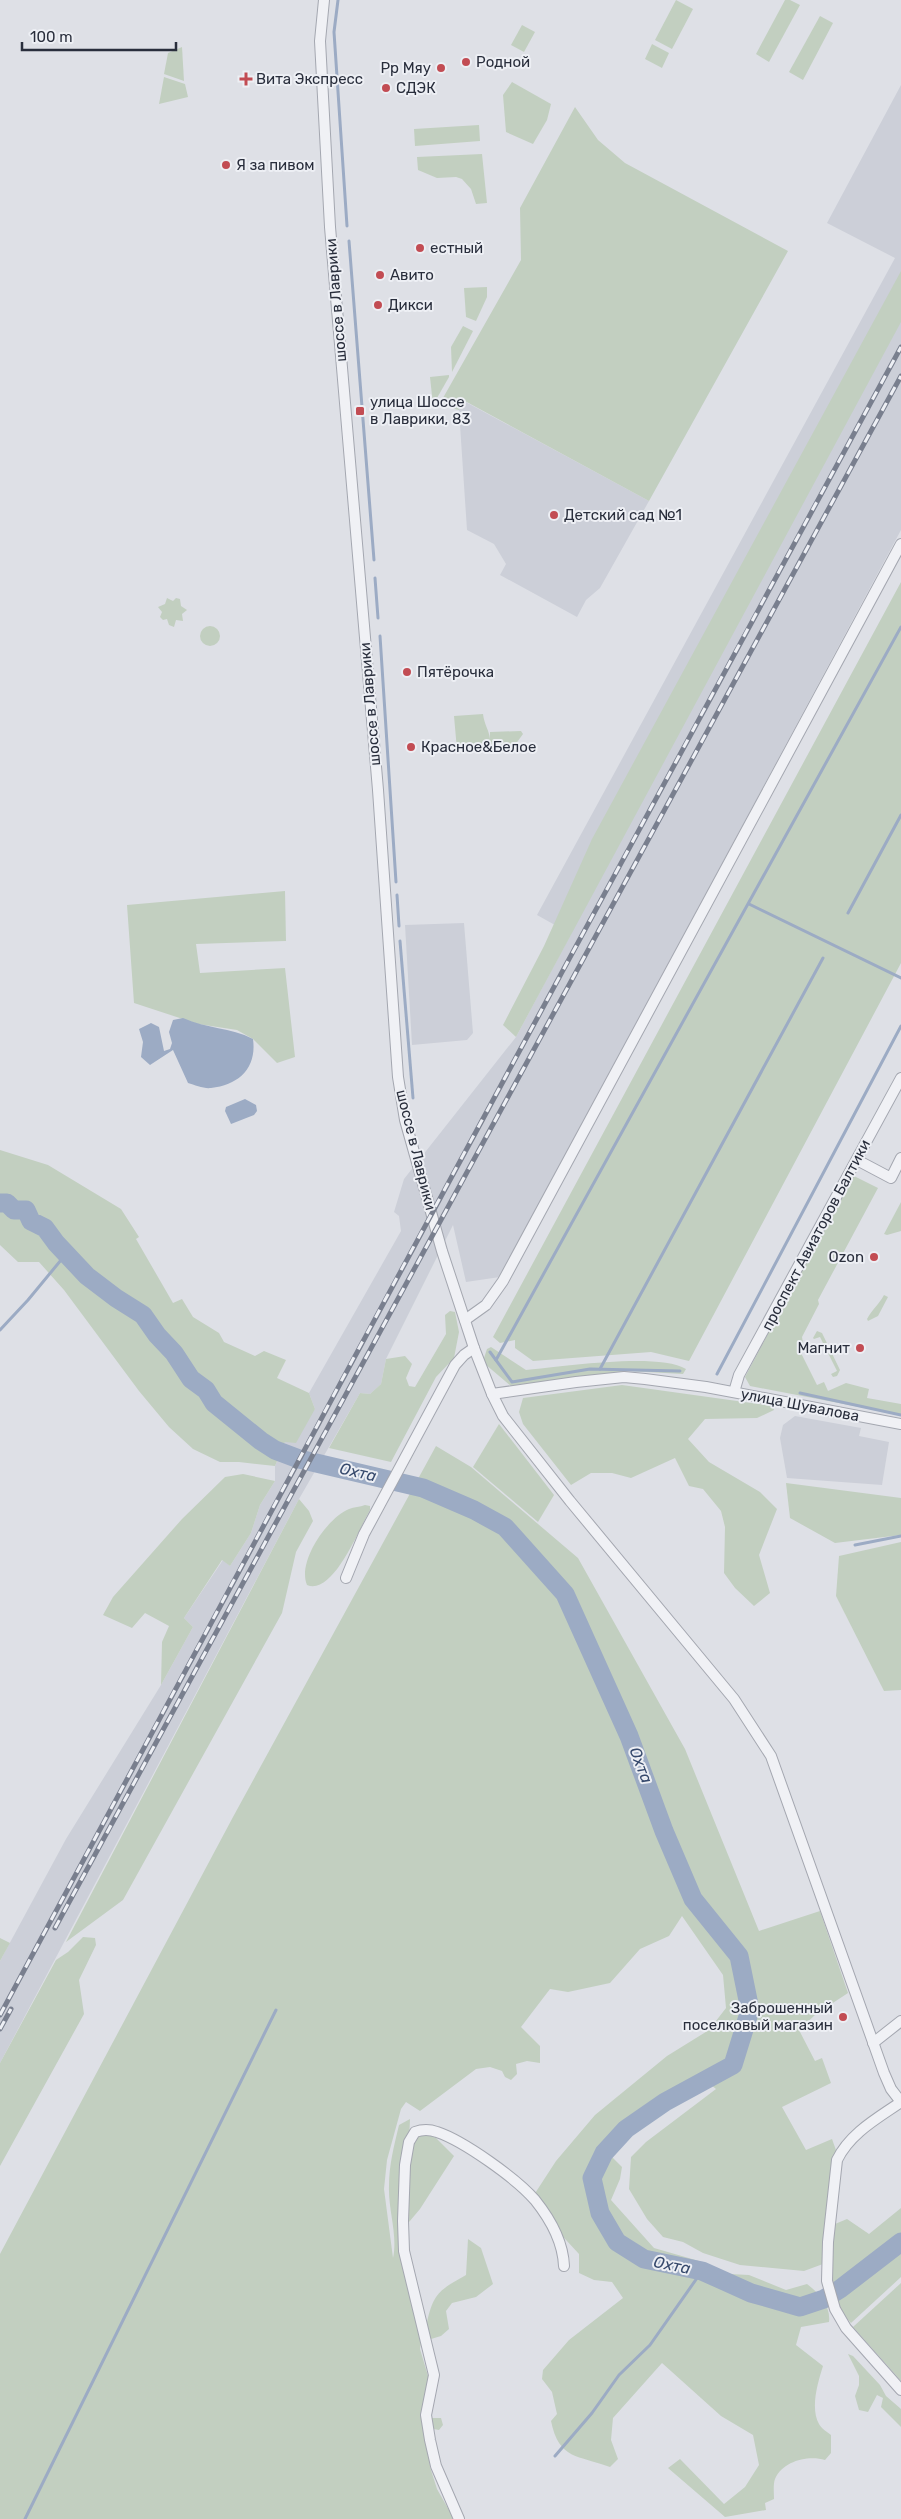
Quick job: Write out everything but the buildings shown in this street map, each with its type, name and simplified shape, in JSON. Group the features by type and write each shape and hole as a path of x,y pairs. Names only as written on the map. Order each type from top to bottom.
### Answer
{"street":[{"name":"шоссе в Лаврики","path":"324,0 320,41 330,227 378,790 398,1077 405,1120 474,1348 492,1394 504,1416 570,1502 734,1700 771,1756 891,2089 901,2102 859,2132 842,2150 837,2160 828,2242 827,2281 835,2310 849,2332 901,2390"},
{"path":"465,1320 486,1305 503,1280 901,544"},
{"name":"проспект Авиаторов Балтики","path":"734,1392 739,1375 901,1078"},
{"path":"856,1160 891,1178 901,1158"},
{"path":"346,1578 364,1534 455,1365 474,1348"},
{"name":"улица Шувалова","path":"492,1394 624,1377 700,1386 901,1424"},
{"path":"874,2043 901,2021"},
{"path":"458,2519 436,2466 430,2440 426,2415 434,2375 404,2251 405,2165 409,2142 415,2132 425,2129 437,2132 457,2142 497,2168 534,2199 552,2224 563,2249 564,2266"}],"shaded area":[{"path":"901,85 901,530 500,1277 466,1282 453,1225 386,1359 381,1384 370,1394 360,1393 299,1499 0,2063 0,1961 66,1839 161,1685 193,1627 184,1618 223,1560 230,1566 251,1533 260,1505 275,1481 275,1466 285,1442 315,1409 309,1393 401,1231 399,1216 394,1212 404,1179 516,1037 571,934 537,915 895,258 827,223"},
{"name":"Детский сад №1","path":"462,400 649,501 600,588 586,600 577,617 500,575 506,564 494,544 467,530 459,410"},
{"path":"464,923 473,1033 467,1040 412,1045 405,925"},
{"path":"795,1416 861,1428 859,1436 889,1442 882,1485 787,1478 780,1438 783,1425"}],"green space":[{"path":"676,0 693,9 672,49 655,40"},
{"path":"785,0 790,0 800,5 769,62 756,54"},
{"path":"820,16 833,23 803,80 789,72"},
{"path":"522,25 535,32 524,52 511,45"},
{"path":"652,44 669,53 662,68 645,59"},
{"path":"182,47 184,81 164,74 168,53"},
{"path":"164,77 185,84 188,97 159,104"},
{"path":"512,82 551,104 547,120 533,144 506,132 503,95"},
{"path":"575,107 598,140 625,163 788,251 649,501 463,400 459,410 439,405 521,260 520,208"},
{"path":"479,125 480,141 415,146 414,129"},
{"path":"482,154 487,203 476,204 471,189 462,179 456,177 437,178 418,170 417,157"},
{"path":"901,271 901,322 516,1037 503,1025 544,946 592,839"},
{"path":"487,287 487,297 476,321 466,317 464,288"},
{"path":"463,326 473,331 452,372 451,347"},
{"path":"449,375 449,377 433,405 430,377"},
{"path":"901,582 901,963 689,1361 651,1352 533,1361 515,1348 515,1340 500,1343 493,1337"},
{"path":"167,598 173,601 176,598 180,599 181,606 187,610 182,614 183,621 176,620 174,627 169,625 167,619 163,620 160,617 162,612 158,607 165,604"},
{"path":"210,626 217,629 220,636 217,643 210,646 203,643 200,636 203,629"},
{"path":"483,714 490,739 490,732 521,731 523,734 515,745 457,750 454,716"},
{"path":"285,891 286,941 196,944 200,973 285,968 295,1057 277,1063 253,1039 237,1030 198,1024 134,1003 127,905"},
{"path":"0,1150 48,1165 121,1209 139,1237 136,1239 173,1303 182,1299 193,1317 219,1333 224,1342 255,1356 264,1351 286,1360 277,1378 309,1393 315,1409 296,1443 285,1442 275,1466 220,1462 193,1449 169,1427 139,1391 64,1290 39,1262 18,1262 0,1245"},
{"path":"852,1175 878,1188 818,1300 819,1304 802,1337 804,1349 800,1351 817,1385 824,1382 828,1391 846,1383 869,1389 867,1398 901,1404 901,1415 750,1386 745,1377"},
{"path":"901,1202 901,1231 887,1235 884,1234"},
{"path":"884,1295 888,1297 878,1316 868,1321 869,1315"},
{"path":"450,1311 455,1312 459,1332 454,1358 436,1377 391,1462 329,1448 360,1393 370,1394 381,1384 386,1359 405,1356 412,1364 406,1378 409,1386 415,1387 446,1334 445,1315"},
{"path":"817,1331 822,1333 840,1370 837,1376 833,1377 831,1374 837,1371 820,1337 813,1338"},
{"path":"491,1347 526,1370 632,1361 672,1364 686,1369 683,1374 628,1371 511,1386 485,1364 484,1358 487,1349"},
{"path":"622,1385 773,1406 774,1410 757,1418 705,1419 688,1439 709,1462 760,1492 777,1509 759,1555 770,1593 754,1606 735,1588 724,1573 725,1527 721,1511 703,1489 689,1486 675,1458 631,1478 612,1473 591,1473 571,1485 523,1424 519,1412 523,1398"},
{"path":"499,1424 554,1495 538,1522 473,1467"},
{"path":"436,1446 471,1467 578,1558 685,1749 759,1931 820,1911 848,1993 816,2014 799,2030 815,2061 822,2058 831,2083 782,2107 806,2150 832,2139 837,2153 831,2164 823,2264 804,2271 740,2265 703,2253 683,2242 663,2237 647,2219 629,2189 631,2157 646,2142 716,2089 699,2075 702,2081 664,2101 624,2128 612,2157 622,2167 620,2179 611,2200 654,2248 699,2261 730,2274 749,2275 786,2290 807,2284 816,2291 826,2305 829,2322 801,2327 796,2345 823,2366 816,2395 815,2410 816,2418 820,2425 831,2435 831,2453 825,2460 804,2459 784,2468 775,2479 774,2499 765,2503 766,2510 725,2517 668,2468 680,2459 724,2504 745,2487 759,2465 753,2435 721,2416 662,2363 613,2418 611,2440 618,2459 610,2467 579,2457 565,2450 559,2443 551,2421 557,2414 552,2392 542,2379 543,2370 569,2340 623,2298 612,2282 594,2280 579,2273 579,2254 530,2201 556,2161 595,2115 667,2056 709,2030 726,2008 723,1975 682,1916 669,1936 640,1949 610,1983 568,1992 550,1989 521,2027 540,2046 540,2063 527,2061 516,2064 517,2074 511,2080 505,2077 502,2071 490,2067 476,2069 420,2111 406,2102 401,2109 387,2160 384,2189 393,2258 394,2240 389,2178 399,2125 410,2119 409,2142 429,2131 454,2156 420,2209 404,2228 419,2328 427,2322 432,2304 439,2293 466,2275 468,2239 481,2248 493,2284 476,2297 452,2303 446,2311 449,2329 441,2336 421,2342 420,2349 431,2386 427,2418 441,2418 443,2425 439,2430 428,2428 430,2467 437,2489 454,2519 0,2519 0,2254 233,1817"},
{"path":"243,1474 275,1481 260,1505 251,1533 230,1566 222,1560 184,1618 193,1627 161,1685 162,1642 169,1626 145,1613 132,1628 103,1615 113,1597 182,1519 225,1477"},
{"path":"786,1483 901,1498 901,1535 835,1543 790,1518"},
{"path":"299,1499 309,1511 313,1521 296,1552 282,1613 123,1900 66,1942"},
{"path":"365,1505 370,1506 370,1510 344,1559 326,1581 317,1586 307,1585 306,1565 310,1553 323,1531 340,1514 349,1509"},
{"path":"901,1542 901,1690 884,1691 836,1596 839,1556"},
{"path":"83,1937 95,1938 96,1945 79,1980 84,2014 0,2166 0,2063 56,1960 68,1952"},
{"path":"0,1938 10,1943 0,1961"},
{"path":"901,2208 901,2277 851,2323 842,2312 833,2288 832,2263 835,2224 847,2219 869,2234"},
{"path":"901,2283 901,2381 853,2327"},
{"path":"848,2354 853,2356 880,2385 886,2396 901,2409 901,2427 881,2407 883,2398 877,2395 868,2412 859,2410 855,2396 859,2385 859,2376"}],"water":[{"path":"183,1018 192,1022 236,1032 253,1039 252,1058 249,1066 238,1079 221,1086 205,1088 188,1083 173,1050 150,1065 141,1057 143,1042 139,1029 151,1023 159,1027 164,1051 170,1049 172,1043 169,1032 173,1020"},
{"path":"245,1099 256,1105 257,1111 254,1115 231,1124 225,1111 226,1107"}],"waterway":[{"path":"338,0 334,32 347,226"},
{"path":"349,241 374,560"},
{"path":"375,578 378,618"},
{"path":"496,1360 901,627"},
{"path":"380,636 396,882"},
{"path":"848,913 901,815"},
{"path":"397,895 399,926"},
{"path":"749,904 901,978"},
{"path":"400,941 413,1098"},
{"path":"600,1369 823,958"},
{"path":"717,1374 901,1026"},
{"name":"Охта","path":"0,1203 7,1203 14,1210 26,1210 31,1221 45,1228 56,1243 87,1276 143,1315 157,1335 174,1353 191,1379 206,1390 214,1403 261,1441 275,1450 299,1459 423,1488 474,1510 505,1527 565,1594 629,1736 664,1831 693,1899 739,1956 750,2010 733,2065 665,2102 626,2129 604,2153 592,2178 600,2213 617,2242 644,2259 702,2271 751,2293 800,2307 824,2299 840,2289 901,2242"},
{"path":"0,1330 66,1254"},
{"path":"490,1352 512,1382 590,1369 680,1371"},
{"path":"800,1393 901,1415"},
{"path":"855,1545 901,1536"},
{"path":"25,2519 276,2010"},
{"path":"555,2456 592,2413 619,2375 650,2345 702,2271"}],"railway":[{"path":"0,2015 901,347"},
{"path":"55,1928 901,376"},
{"path":"0,2029 11,2009"}],"place":[{"name":"Родной","path":"466,62"},
{"name":"Рр Мяу","path":"441,68"},
{"name":"Вита Экспресс","path":"246,79"},
{"name":"СДЭК","path":"386,88"},
{"name":"Я за пивом","path":"226,165"},
{"name":"естный","path":"420,248"},
{"name":"Авито","path":"380,275"},
{"name":"Дикси","path":"378,305"},
{"name":"улица Шоссе в Лаврики, 83","path":"360,411"},
{"name":"Детский сад №1","path":"554,515"},
{"name":"Пятёрочка","path":"407,672"},
{"name":"Красное&Белое","path":"411,747"},
{"name":"Ozon","path":"874,1257"},
{"name":"Магнит","path":"860,1348"},
{"name":"Заброшенный поселковый магазин","path":"843,2017"}]}
